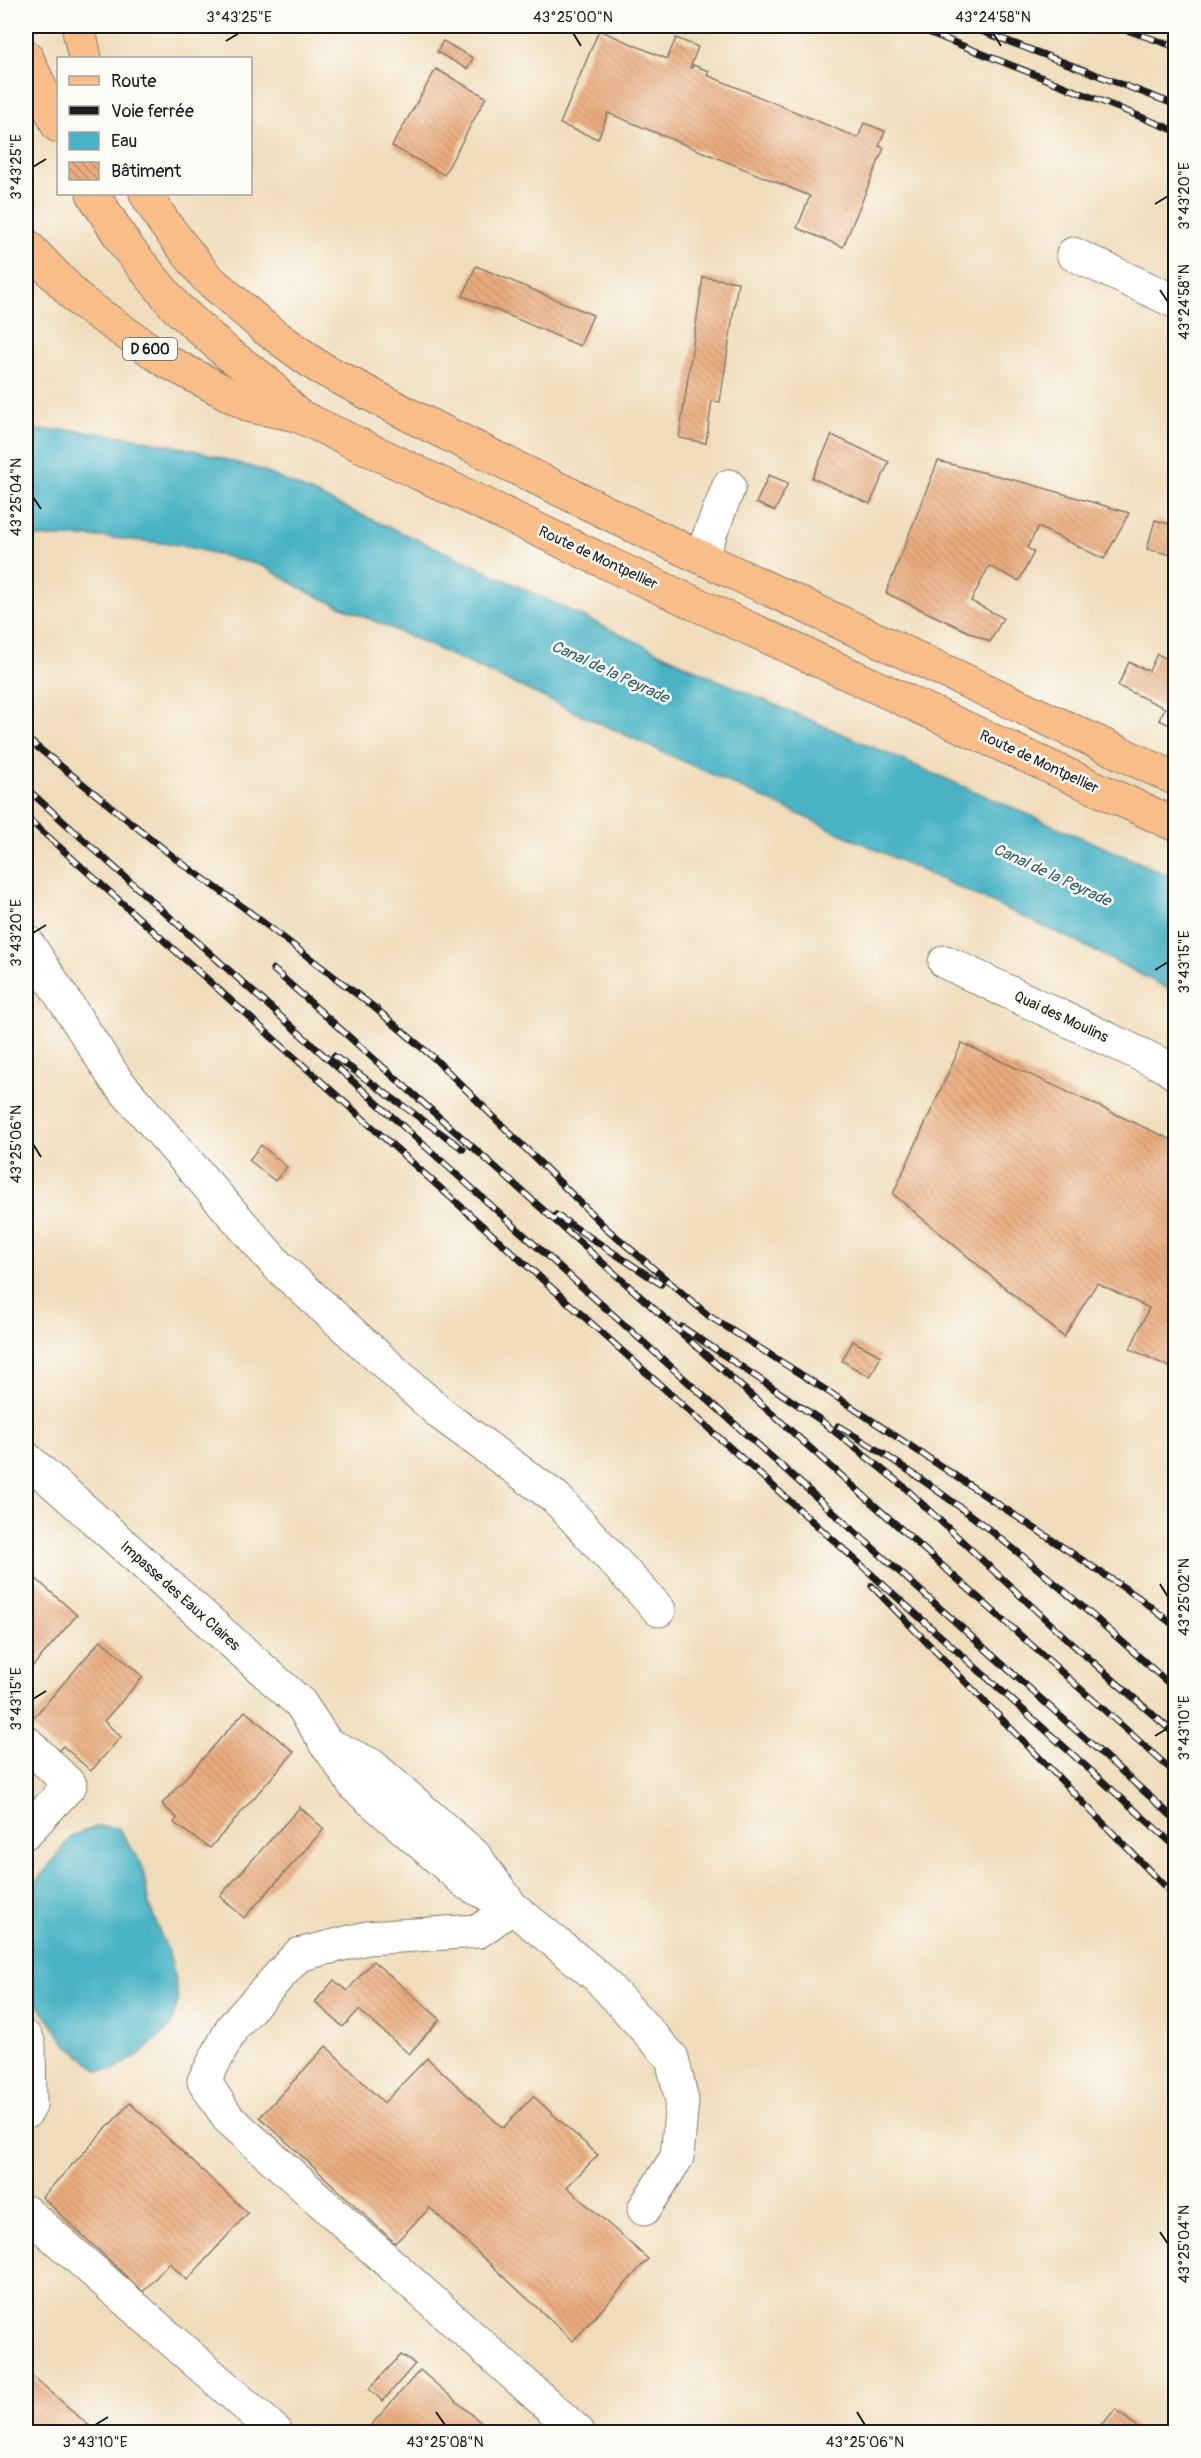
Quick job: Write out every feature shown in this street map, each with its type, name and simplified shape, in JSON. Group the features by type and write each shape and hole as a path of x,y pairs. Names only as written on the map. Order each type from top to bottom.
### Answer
{"main road":[{"path":"78,26 85,57"},
{"path":"26,56 57,124"},
{"name":"Route de Montpellier","path":"94,195 126,246 176,307 227,353 264,380 297,415 618,568 1176,825"},
{"path":"147,195 164,223 207,278 266,328 317,366 417,419 701,557 1176,779"},
{"name":"D 600","path":"26,245 80,301 166,361 251,406 297,415"}],"street":[{"path":"1073,254 1176,302"},
{"path":"701,557 729,486"},
{"path":"26,941 116,1080 278,1266 441,1414 556,1498 659,1610"},
{"name":"Quai des Moulins","path":"945,962 1165,1066 1176,1074"},
{"name":"Impasse des Eaux Claires","path":"26,1458 300,1703 324,1743 355,1786 468,1884 512,1908 598,1977 672,2058 682,2101 677,2157 644,2209"},
{"path":"26,1742 70,1785 26,1832"},
{"path":"512,1908 479,1931 367,1938 298,1955 232,2028 204,2081 228,2118 578,2433"},
{"path":"26,2038 29,2044 30,2106 26,2112"},
{"path":"26,2211 276,2433"}],"water":[{"name":"Canal de la Peyrade","path":"26,430 73,430 129,437 194,450 261,470 456,557 720,681 1175,878 1175,992 1071,939 418,640 310,593 263,566 180,545 103,537 26,537"},
{"path":"98,1826 119,1828 142,1865 149,1905 172,1962 178,2000 171,2026 139,2055 113,2070 98,2070 66,2044 26,1988 26,1895 72,1836"}],"building":[{"path":"599,30 667,59 676,38 698,47 690,68 693,65 709,71 707,75 858,138 864,123 885,131 879,146 884,148 843,247 797,228 810,196 608,113 598,139 560,124"},
{"path":"443,41 473,58 467,69 437,52"},
{"path":"436,69 486,97 444,175 392,146"},
{"path":"476,266 593,315 580,346 463,296"},
{"path":"703,277 738,282 720,402 712,401 706,443 679,438"},
{"path":"832,435 889,462 870,504 812,478"},
{"path":"938,461 1030,484 1129,513 1104,559 1038,527 1027,548 1034,552 1019,581 989,566 971,601 1003,618 990,642 886,593"},
{"path":"769,475 788,483 775,511 756,503"},
{"path":"1155,520 1176,526 1176,556 1147,549"},
{"path":"1157,654 1176,663 1176,728 1159,720 1165,708 1118,686 1129,662 1149,671"},
{"path":"962,1043 1176,1142 1176,1370 1130,1349 1149,1308 1097,1283 1064,1337 893,1194"},
{"path":"261,1145 287,1167 275,1181 249,1160"},
{"path":"853,1341 881,1356 870,1377 842,1361"},
{"path":"26,1570 77,1615 26,1674"},
{"path":"101,1640 143,1677 104,1721 121,1737 91,1771 63,1746 58,1751 28,1724"},
{"path":"245,1711 294,1752 210,1848 174,1823 177,1818 162,1804"},
{"path":"300,1807 324,1829 244,1918 220,1896"},
{"path":"373,1961 440,2019 409,2054 359,2010 343,2027 315,2002 334,1980 347,1991"},
{"path":"326,2046 384,2103 427,2058 503,2128 533,2096 598,2155 567,2187 648,2259 573,2341 430,2208 395,2243 260,2117"},
{"path":"130,2103 248,2213 187,2280 169,2263 143,2292 42,2197"},
{"path":"401,2355 415,2364 383,2401 369,2389"},
{"path":"26,2370 96,2432 26,2432"},
{"path":"420,2370 492,2432 365,2432"},
{"path":"1116,2409 1142,2432 1094,2432"}],"railway":[{"path":"913,26 1176,131"},
{"path":"968,26 1176,105"},
{"path":"1115,26 1176,47"},
{"path":"26,738 176,859 375,1008 434,1058 606,1228 709,1316 832,1394 1138,1597 1176,1627"},
{"path":"26,788 1176,1820"},
{"path":"26,817 1176,1847"},
{"path":"273,969 1176,1774"},
{"path":"334,1056 463,1149"},
{"path":"556,1215 661,1284"},
{"path":"682,1327 819,1419 903,1486 1069,1641 1176,1735"},
{"path":"838,1426 928,1484 1014,1549 1176,1690"},
{"path":"872,1586 1176,1898"}]}
